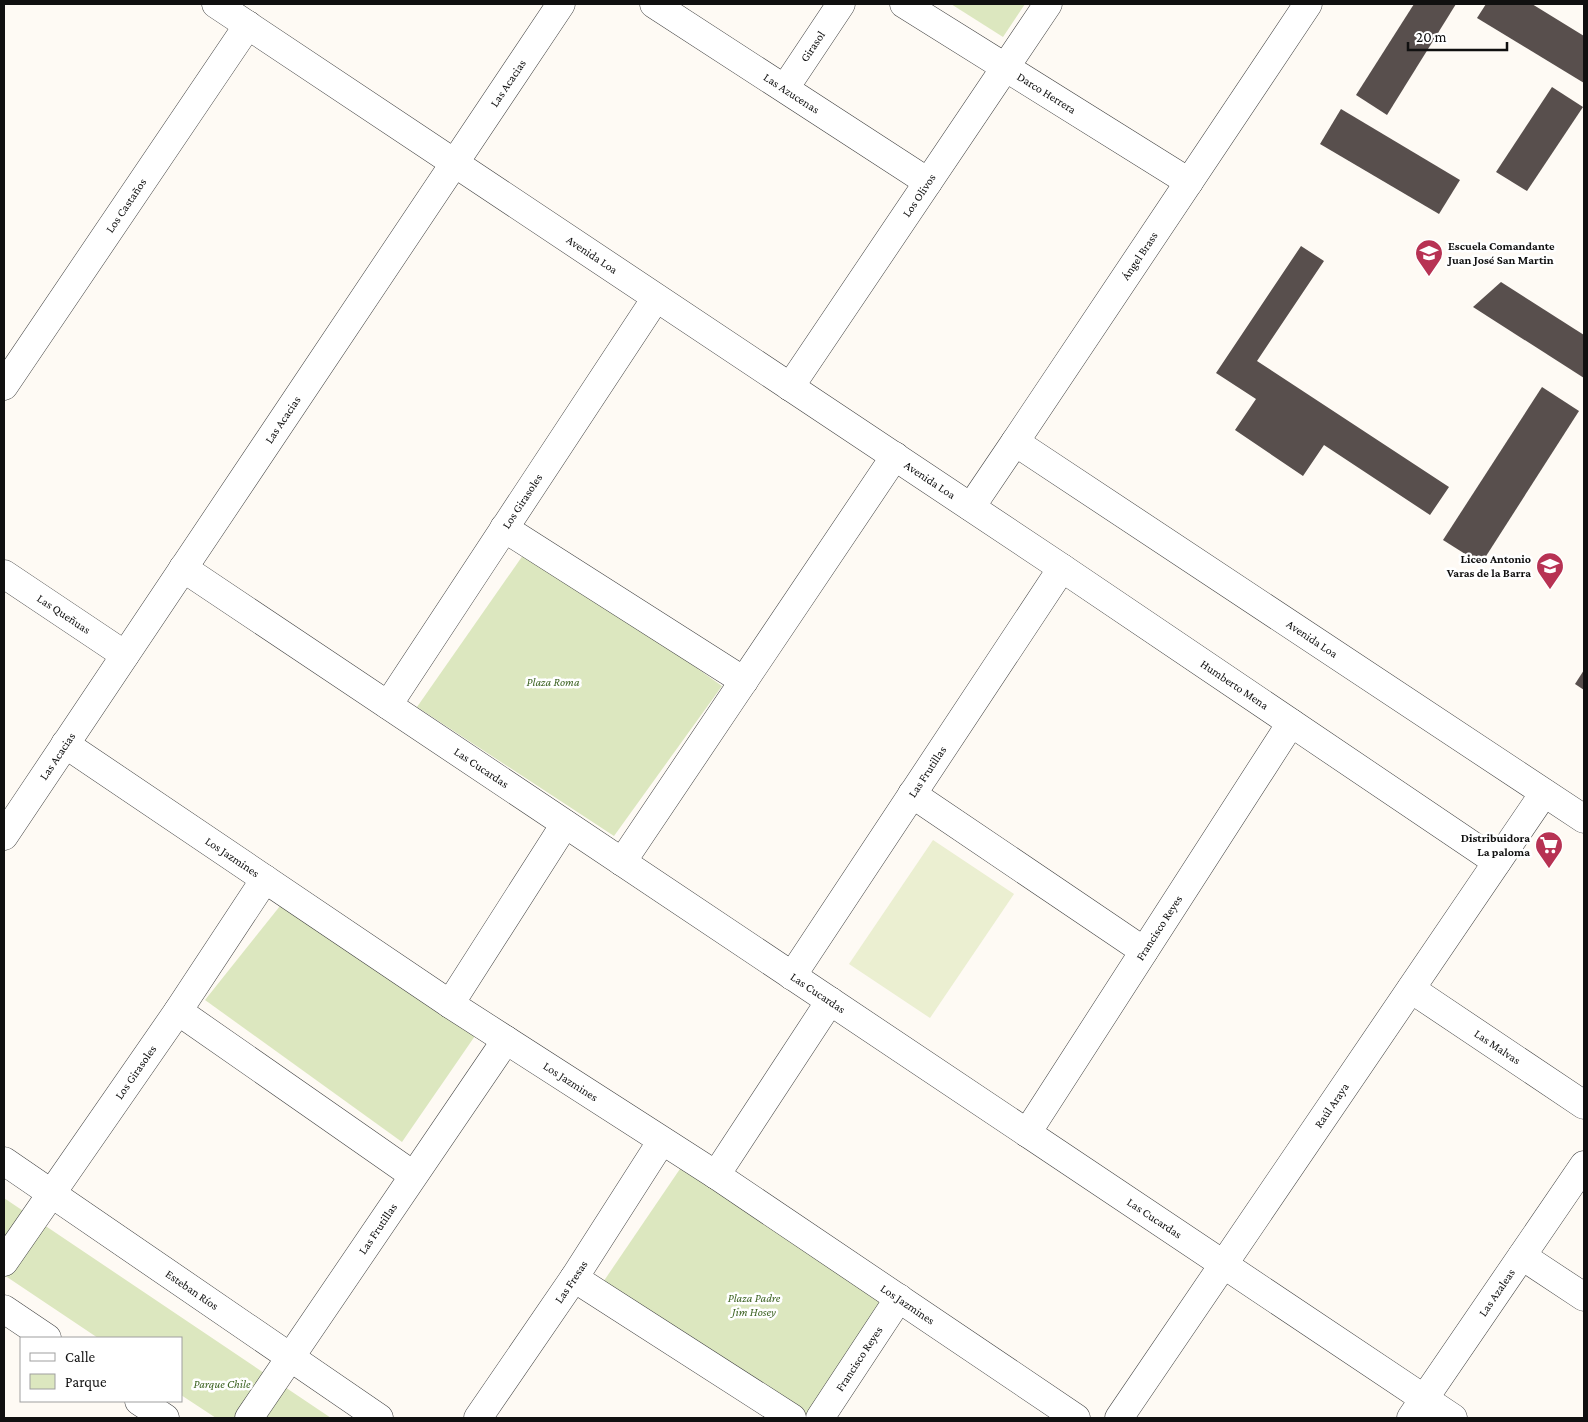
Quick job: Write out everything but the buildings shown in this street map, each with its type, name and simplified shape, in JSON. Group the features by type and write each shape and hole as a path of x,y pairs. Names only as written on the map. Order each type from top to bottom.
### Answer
{"street":[{"name":"Las Acacias","path":"4,836 561,4"},
{"name":"Las Azucenas","path":"654,4 928,182"},
{"name":"Girasol","path":"785,88 841,4"},
{"name":"Darco Herrera","path":"904,4 1189,182"},
{"name":"Los Olivos","path":"790,387 1048,4"},
{"name":"Ángel Brass","path":"971,507 1308,4"},
{"name":"Avenida Loa","path":"223,6 248,26 971,507"},
{"name":"Los Castaños","path":"4,386 248,26"},
{"name":"Los Girasoles","path":"388,706 656,298"},
{"name":"Avenida Loa","path":"1015,442 1584,819"},
{"path":"622,862 895,456"},
{"name":"Humberto Mena","path":"971,507 1498,862"},
{"path":"504,528 744,681"},
{"name":"Las Cucardas","path":"183,568 1224,1265 1417,1409 1453,1418"},
{"name":"Las Frutillas","path":"792,976 1062,568"},
{"name":"Las Queñuas","path":"4,574 126,655"},
{"name":"Francisco Reyes","path":"1027,1133 1291,723"},
{"name":"Los Jazmines","path":"66,744 450,1004 661,1142 716,1175 1076,1418"},
{"name":"Raúl Araya","path":"1119,1418 1544,793"},
{"path":"912,794 1144,951"},
{"path":"450,1004 566,824"},
{"name":"Los Girasoles","path":"4,1262 50,1193 178,1011 265,879"},
{"name":"Las Malvas","path":"1411,989 1584,1105"},
{"path":"716,1175 830,1001"},
{"path":"178,1011 413,1175"},
{"name":"Las Frutillas","path":"249,1418 506,1040"},
{"name":"Las Fresas","path":"478,1418 574,1278 661,1142"},
{"name":"Esteban Ríos","path":"4,1161 379,1418"},
{"name":"Las Azaleas","path":"1417,1409 1584,1165"},
{"path":"1522,1256 1584,1297"},
{"path":"574,1278 792,1418"},
{"name":"Francisco Reyes","path":"820,1418 899,1298"},
{"path":"6,1314 45,1337"},
{"path":"141,1402 165,1418"}],"green space":[{"path":"951,4 1025,4 1003,37"},
{"name":"Plaza Roma","path":"528,548 722,686 614,836 417,707"},
{"path":"933,840 1014,894 930,1018 849,964"},
{"path":"284,901 477,1033 402,1142 205,1000"},
{"name":"Plaza Padre Jim Hosey","path":"684,1163 892,1303 815,1418 781,1418 595,1294"},
{"name":"Parque Chile","path":"4,1198 331,1418 216,1418 182,1396 182,1337 97,1337 4,1275"}],"place":[{"name":"Escuela Comandante Juan José San Martin","path":"1429,277"},
{"name":"Liceo Antonio Varas de la Barra","path":"1550,590"},
{"name":"Distribuidora La paloma","path":"1549,869"}]}
